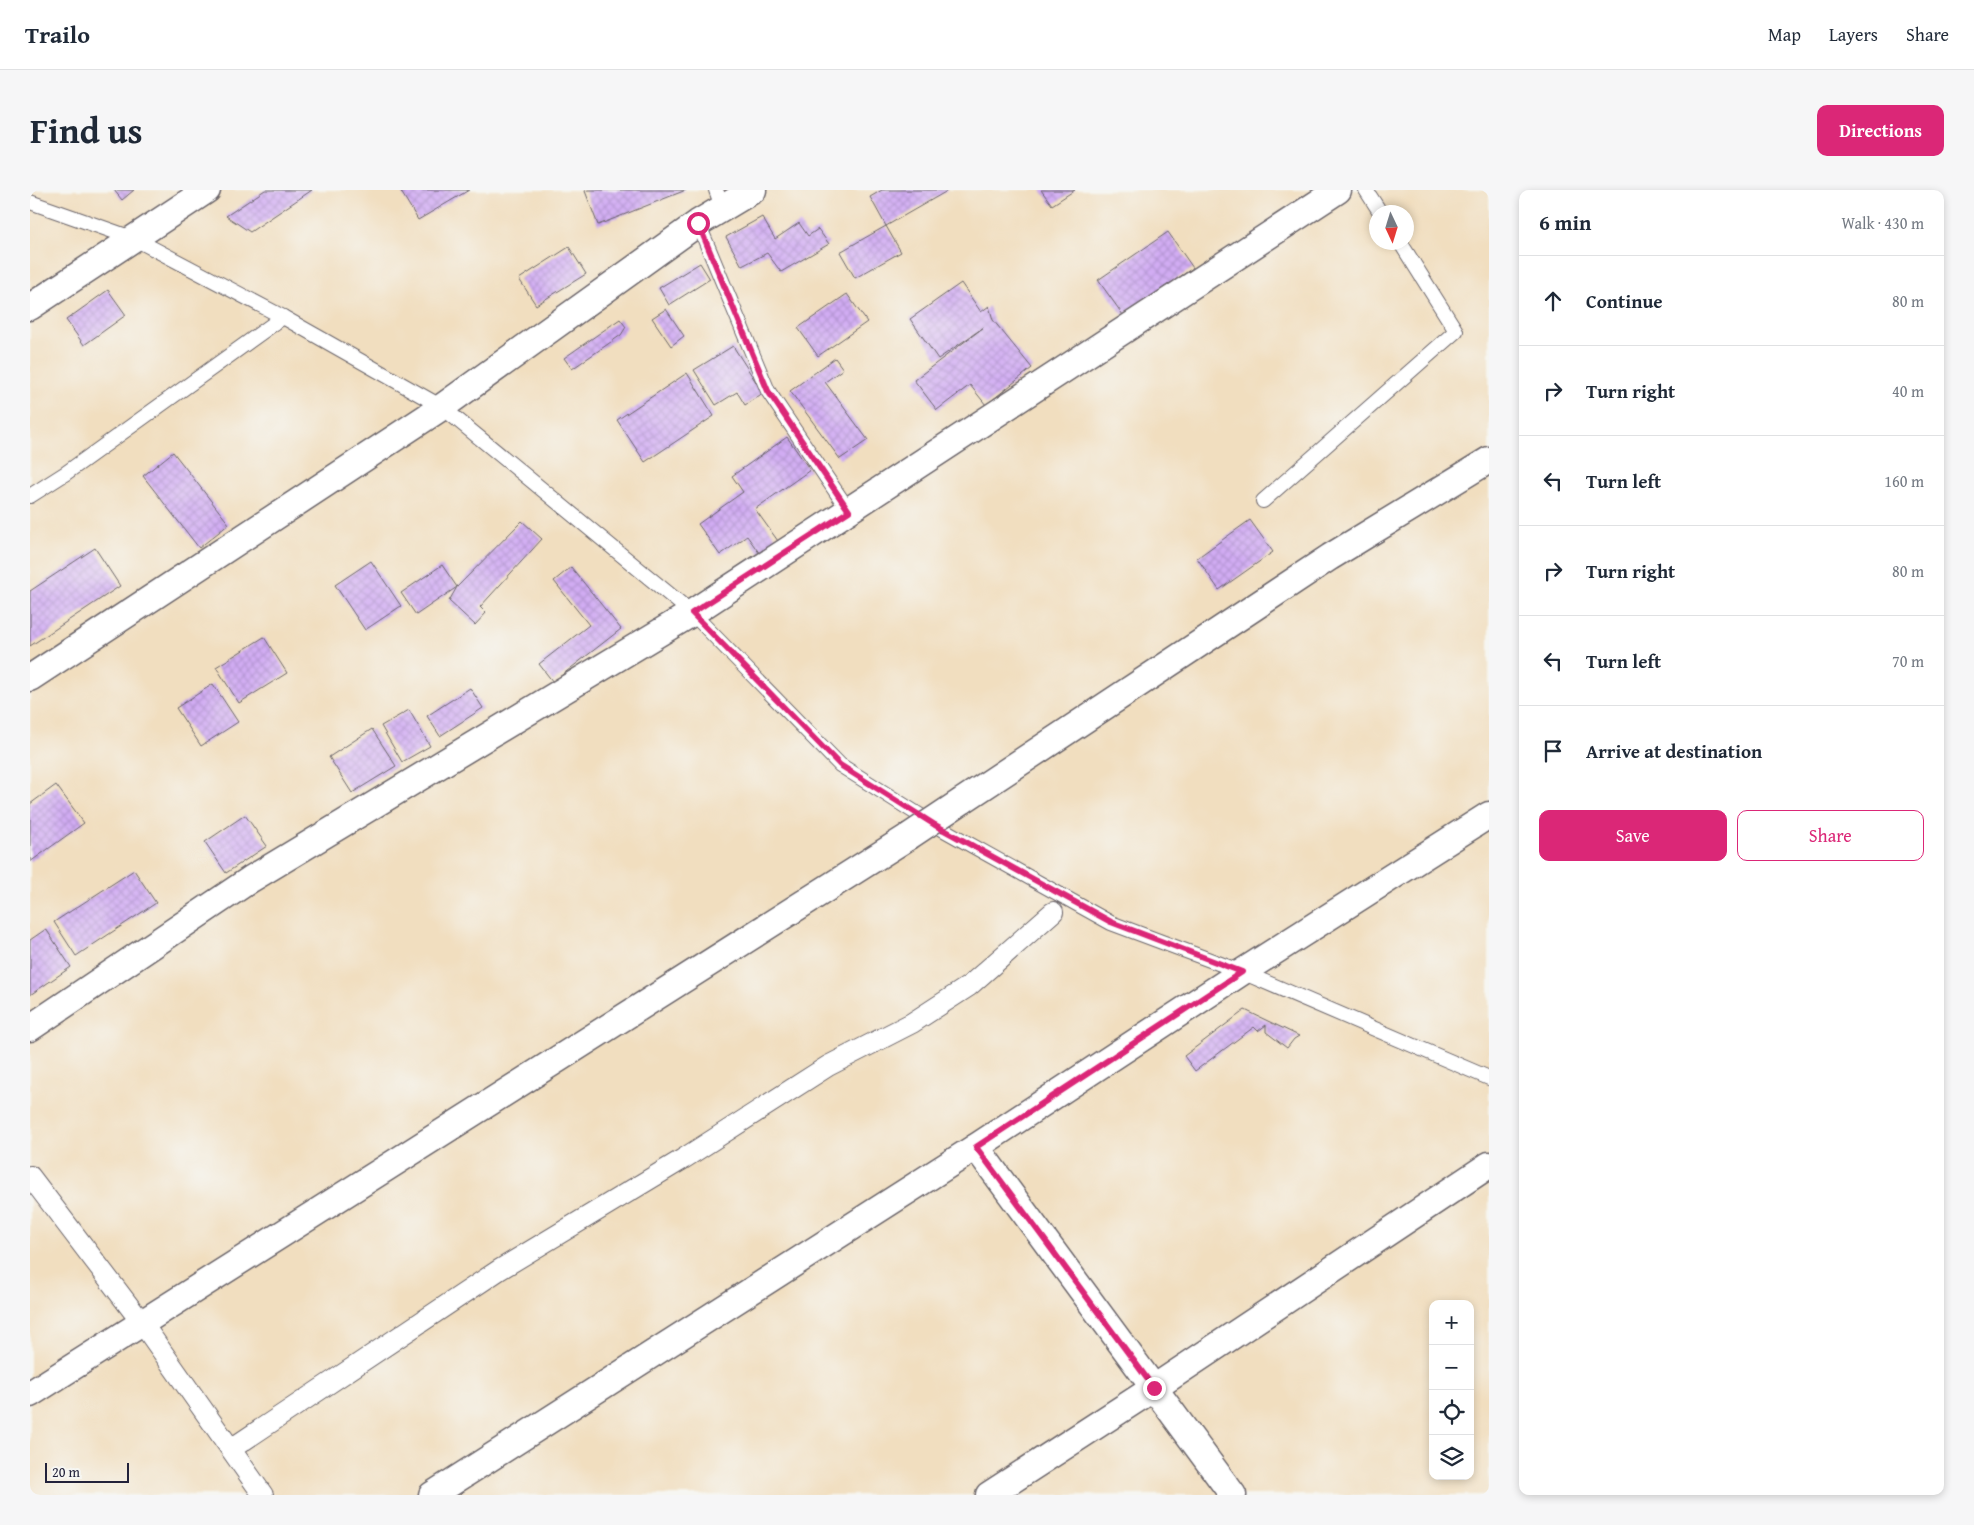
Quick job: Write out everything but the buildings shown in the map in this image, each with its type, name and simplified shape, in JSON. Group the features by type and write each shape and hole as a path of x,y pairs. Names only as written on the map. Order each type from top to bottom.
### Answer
{"street":[{"path":"30,307 207,190"},
{"path":"30,678 442,406 698,223 719,199 753,190"},
{"path":"30,1028 251,879 692,613 1338,190"},
{"path":"30,1394 908,837 1330,557 1489,460"},
{"path":"432,1495 976,1147 1242,972 1489,814"},
{"path":"231,1449 499,1270 683,1159 828,1066 912,1023 969,986 1053,912"},
{"path":"976,1147 1233,1495"},
{"path":"989,1495 1154,1388 1489,1165"},
{"path":"30,1176 142,1323 263,1495"}],"lane":[{"path":"1366,190 1376,205"},
{"path":"30,202 135,239 283,317 442,406 692,613 840,765 935,825 1111,922 1242,972 1489,1078"},
{"path":"698,223 768,391 849,511"},
{"path":"1263,501 1456,331 1405,250"},
{"path":"30,496 66,473 283,317"}],"route":[{"path":"698,223 768,391 849,511 692,613 840,765 935,825 1111,922 1242,972 976,1147 1154,1388"}]}
